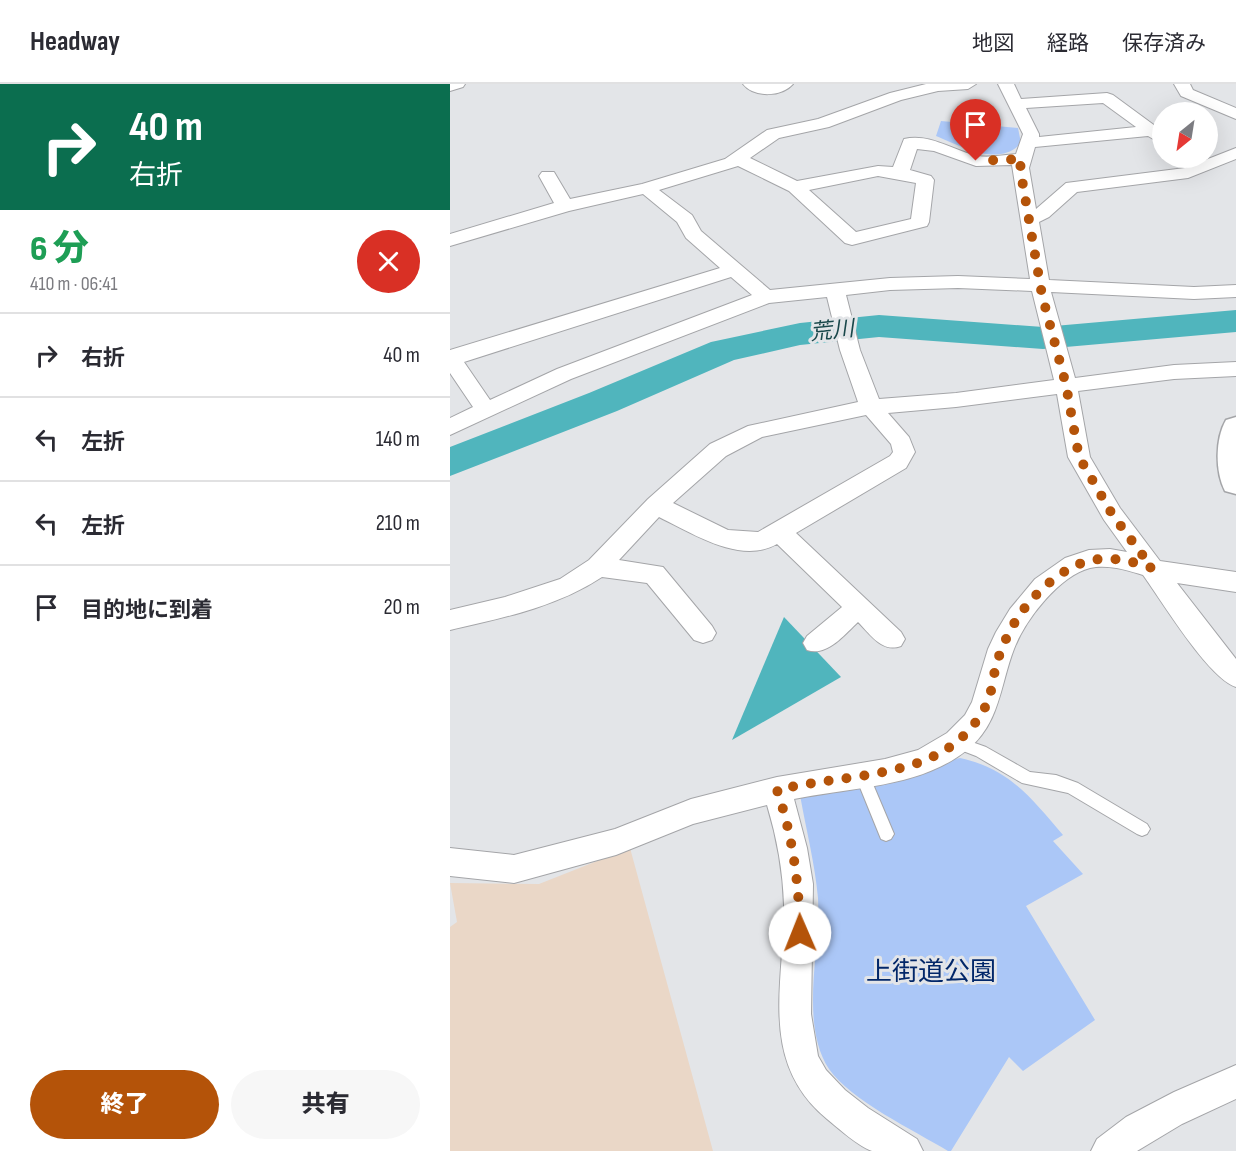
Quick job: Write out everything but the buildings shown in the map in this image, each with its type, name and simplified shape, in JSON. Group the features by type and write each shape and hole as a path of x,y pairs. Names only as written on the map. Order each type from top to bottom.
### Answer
{"main road":[{"path":"1236,427 1232,456 1236,483"}],"street":[{"path":"450,86 457,84"},
{"path":"752,84 756,88 772,88 785,84"},
{"path":"450,240 566,206 646,188 730,163 773,134 823,123 896,96 938,86 968,84"},
{"path":"1006,84 1030,134 1020,168 1041,290 1063,376 1079,457 1112,514 1219,659 1236,676"},
{"path":"1182,84 1187,93 1236,114"},
{"path":"1015,104 1107,98 1152,132"},
{"path":"900,173 910,143 937,146 976,161 1026,151 1152,135"},
{"path":"1218,157 1236,153"},
{"path":"736,158 795,187 852,239 920,222 925,180 900,173 878,171 795,187"},
{"path":"1030,219 1043,213 1072,187 1188,173 1192,168"},
{"path":"548,176 566,206"},
{"path":"646,188 685,219 693,234 766,297"},
{"path":"486,410 450,358 736,269"},
{"path":"450,427 564,374 766,297 837,299 890,284 958,282 1041,290 1194,293 1236,291"},
{"path":"656,505 724,539 762,541 898,462 904,452 901,442 871,407 850,350 837,299"},
{"path":"450,620 532,600 569,586 598,567 656,505 718,450 756,431 871,407 956,400 1063,376 1236,369"},
{"path":"779,531 892,639"},
{"path":"450,862 514,869 616,842 691,812 777,790 915,764 945,750 979,718 990,696 997,661 1010,630 1038,591 1067,570 1088,559 1114,558 1172,573 1236,582"},
{"path":"598,567 654,574 703,633"},
{"path":"816,643 859,608"},
{"path":"777,790 788,822 798,885 800,933 795,1031 800,1057 813,1082 838,1106 905,1151"},
{"path":"1109,1151 1127,1136 1165,1112 1236,1082"}],"lane":[{"path":"955,742 981,751 1027,778 1056,782 1073,788 1142,829"},
{"path":"862,775 886,834"}],"shaded area":[{"path":"784,617 841,677 732,740"},
{"path":"630,848 713,1151 450,1151 450,927 457,922 450,883 539,884"}],"green space":[{"path":"941,121 1018,128 1021,143 1002,154 980,153 936,136"},
{"name":"上街道公園","path":"960,758 993,769 1006,777 1030,797 1063,835 1053,841 1083,874 1026,906 1095,1020 1023,1071 1009,1057 951,1151 948,1151 884,1114 852,1092 829,1069 820,1051 813,1008 818,898 800,795"}],"waterway":[{"name":"荒川","path":"450,462 603,402 724,350 800,334 879,326 1043,338 1236,321"}],"route":[{"path":"800,933 798,885 788,822 777,790 915,764 945,750 979,718 990,696 997,661 1010,630 1026,604 1038,591 1067,570 1088,559 1114,558 1152,568 1112,514 1079,457 1066,385 1040,286 1020,168 1022,159 976,161"}]}
